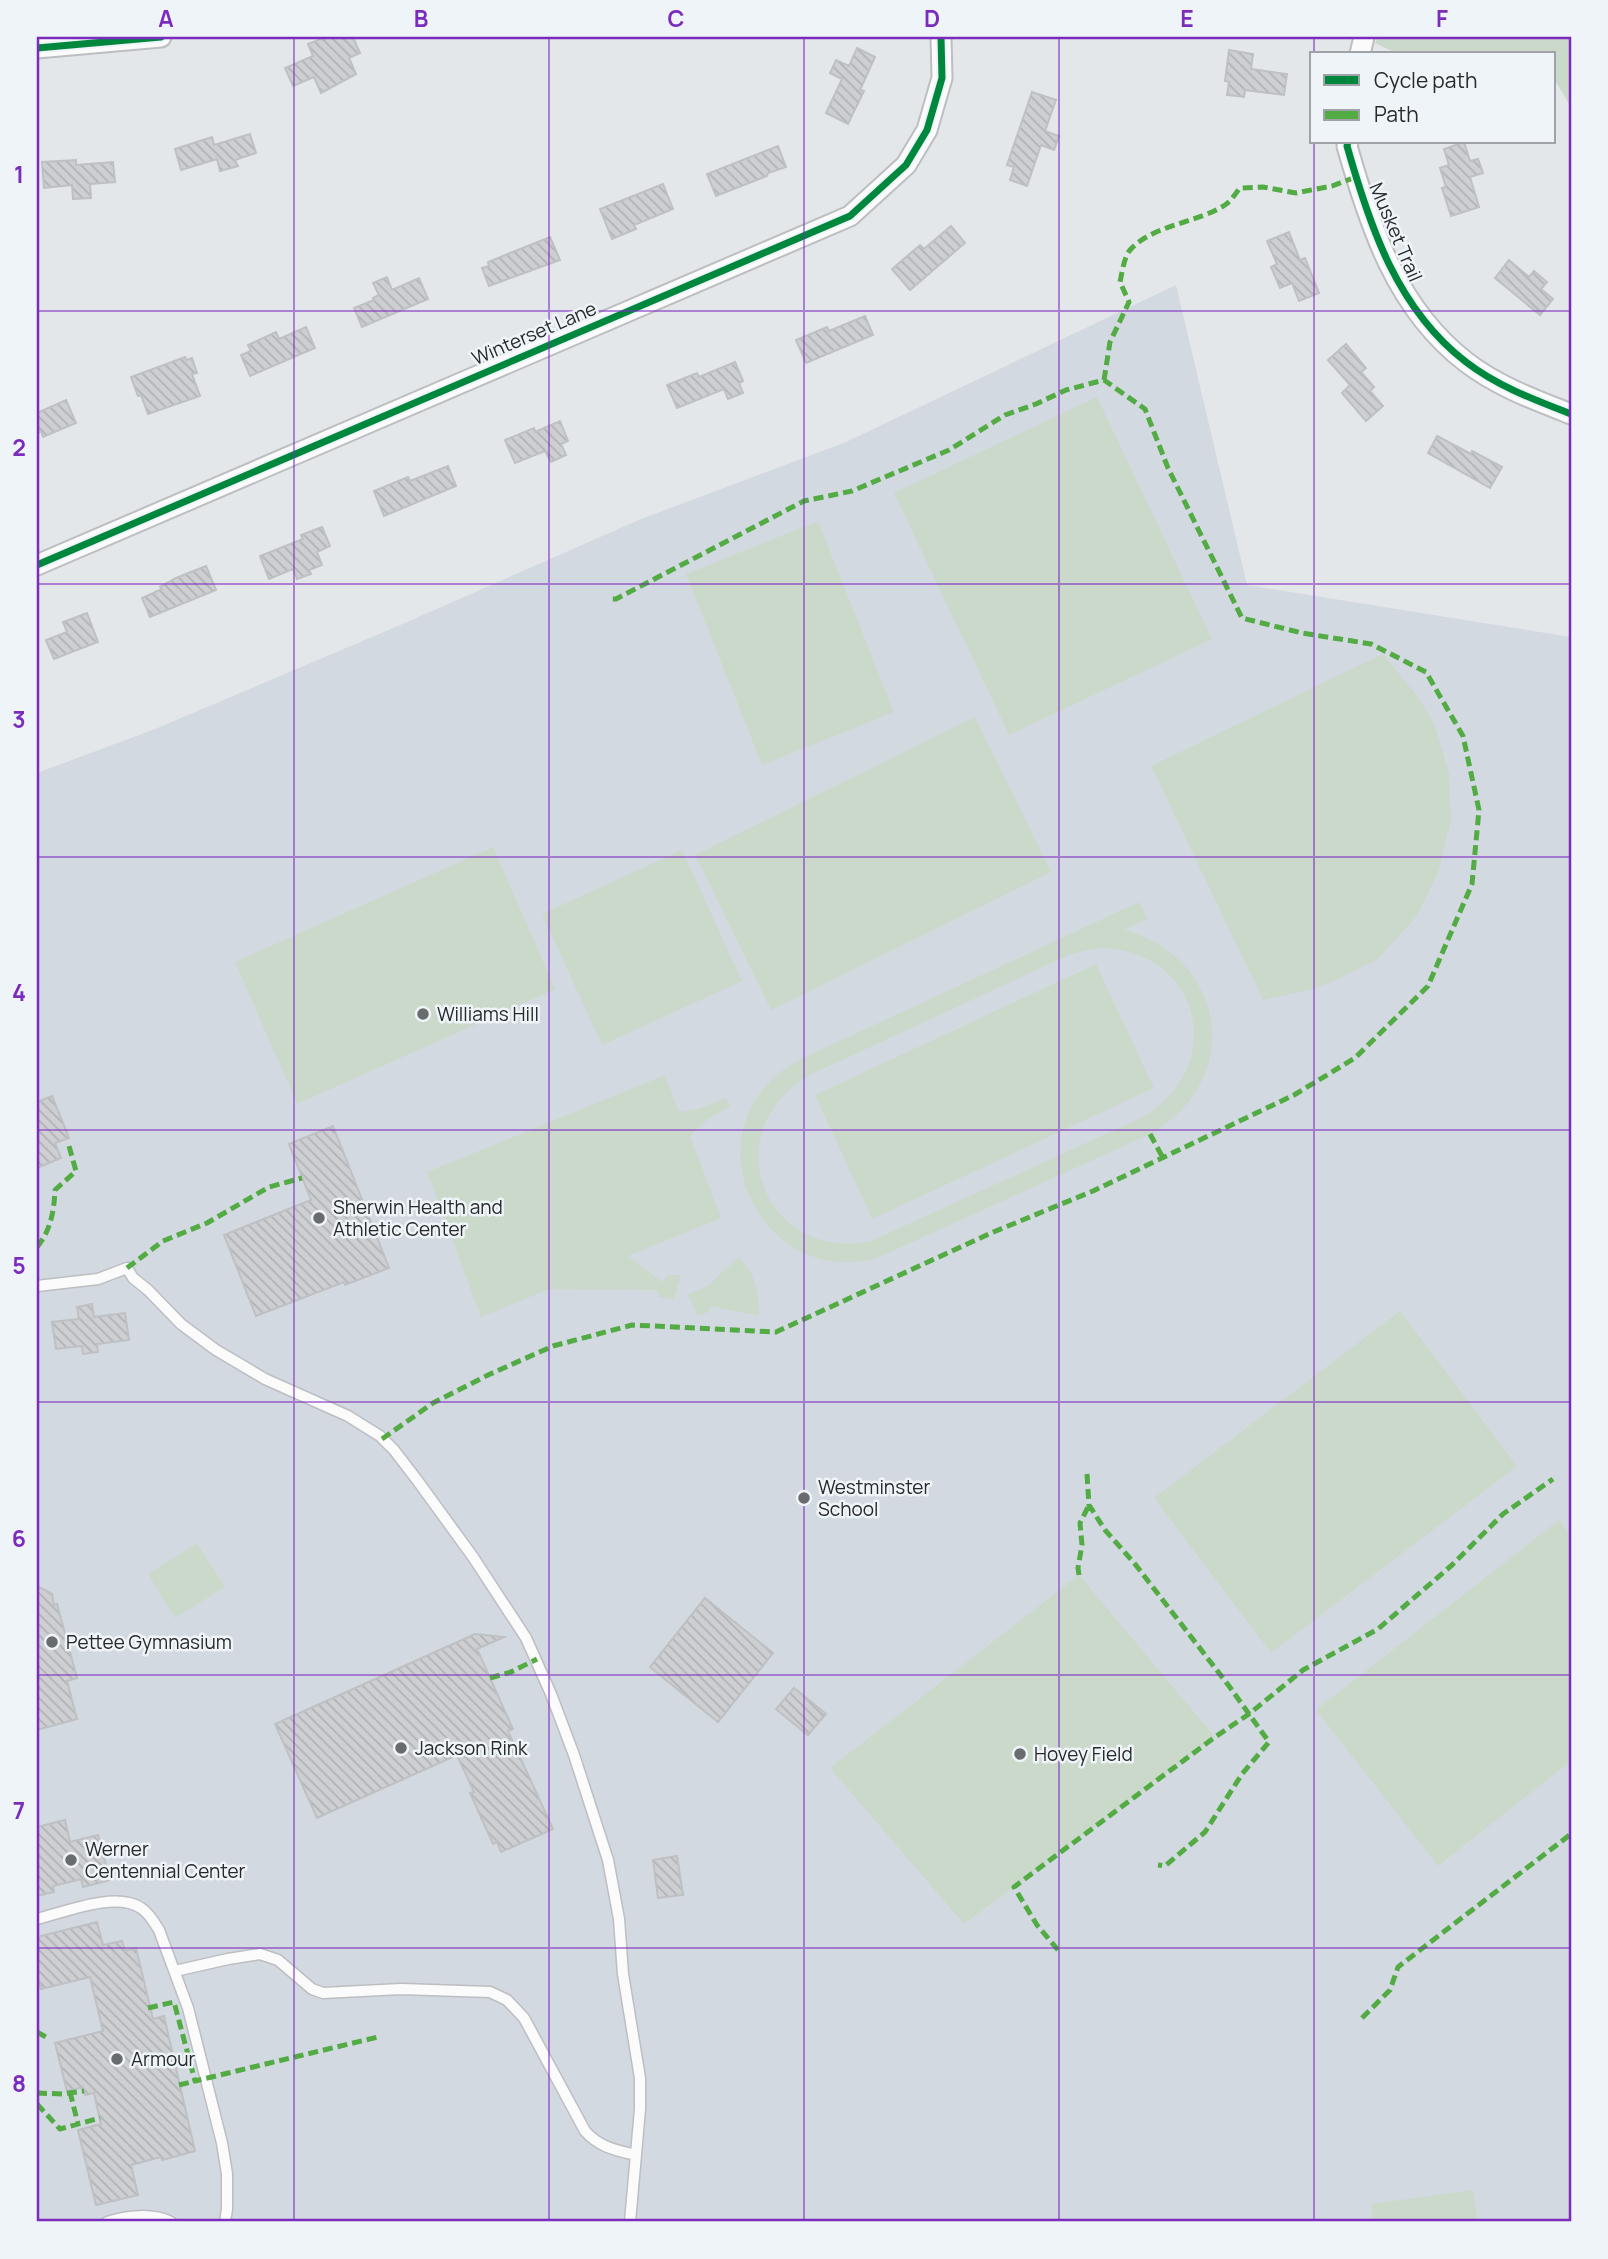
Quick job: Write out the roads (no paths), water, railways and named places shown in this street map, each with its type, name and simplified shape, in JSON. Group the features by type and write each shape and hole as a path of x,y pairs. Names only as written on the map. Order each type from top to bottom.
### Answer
{"street":[{"path":"37,48 161,37"},
{"name":"Winterset Lane","path":"37,565 850,216 906,165 927,130 942,78 941,37"},
{"name":"Musket Trail","path":"1348,144 1366,211 1398,285 1444,343 1468,364 1520,394 1571,414"}],"lane":[{"path":"37,1286 92,1280 127,1268 133,1278 174,1317 216,1350 265,1379 348,1416 380,1436 417,1480 512,1615 537,1659 567,1736 608,1860 619,1919 623,1974 640,2078 640,2109 630,2222"},
{"path":"37,1919 123,1901 134,1904 149,1914 159,1930 188,2008 222,2143 227,2174 225,2222"},
{"path":"175,1971 260,1954 273,1957 312,1989 330,1994 401,1989 494,1993 514,2006 524,2018 585,2131 597,2143 636,2155"},
{"path":"107,2222 152,2216 171,2222"}],"place":[{"name":"Williams Hill","path":"423,1014"},
{"name":"Sherwin Health and Athletic Center","path":"319,1218"},
{"name":"Westminster School","path":"804,1498"},
{"name":"Pettee Gymnasium","path":"52,1642"},
{"name":"Jackson Rink","path":"401,1748"},
{"name":"Hovey Field","path":"1020,1754"},
{"name":"Werner Centennial Center","path":"71,1860"},
{"name":"Armour","path":"117,2059"}]}
